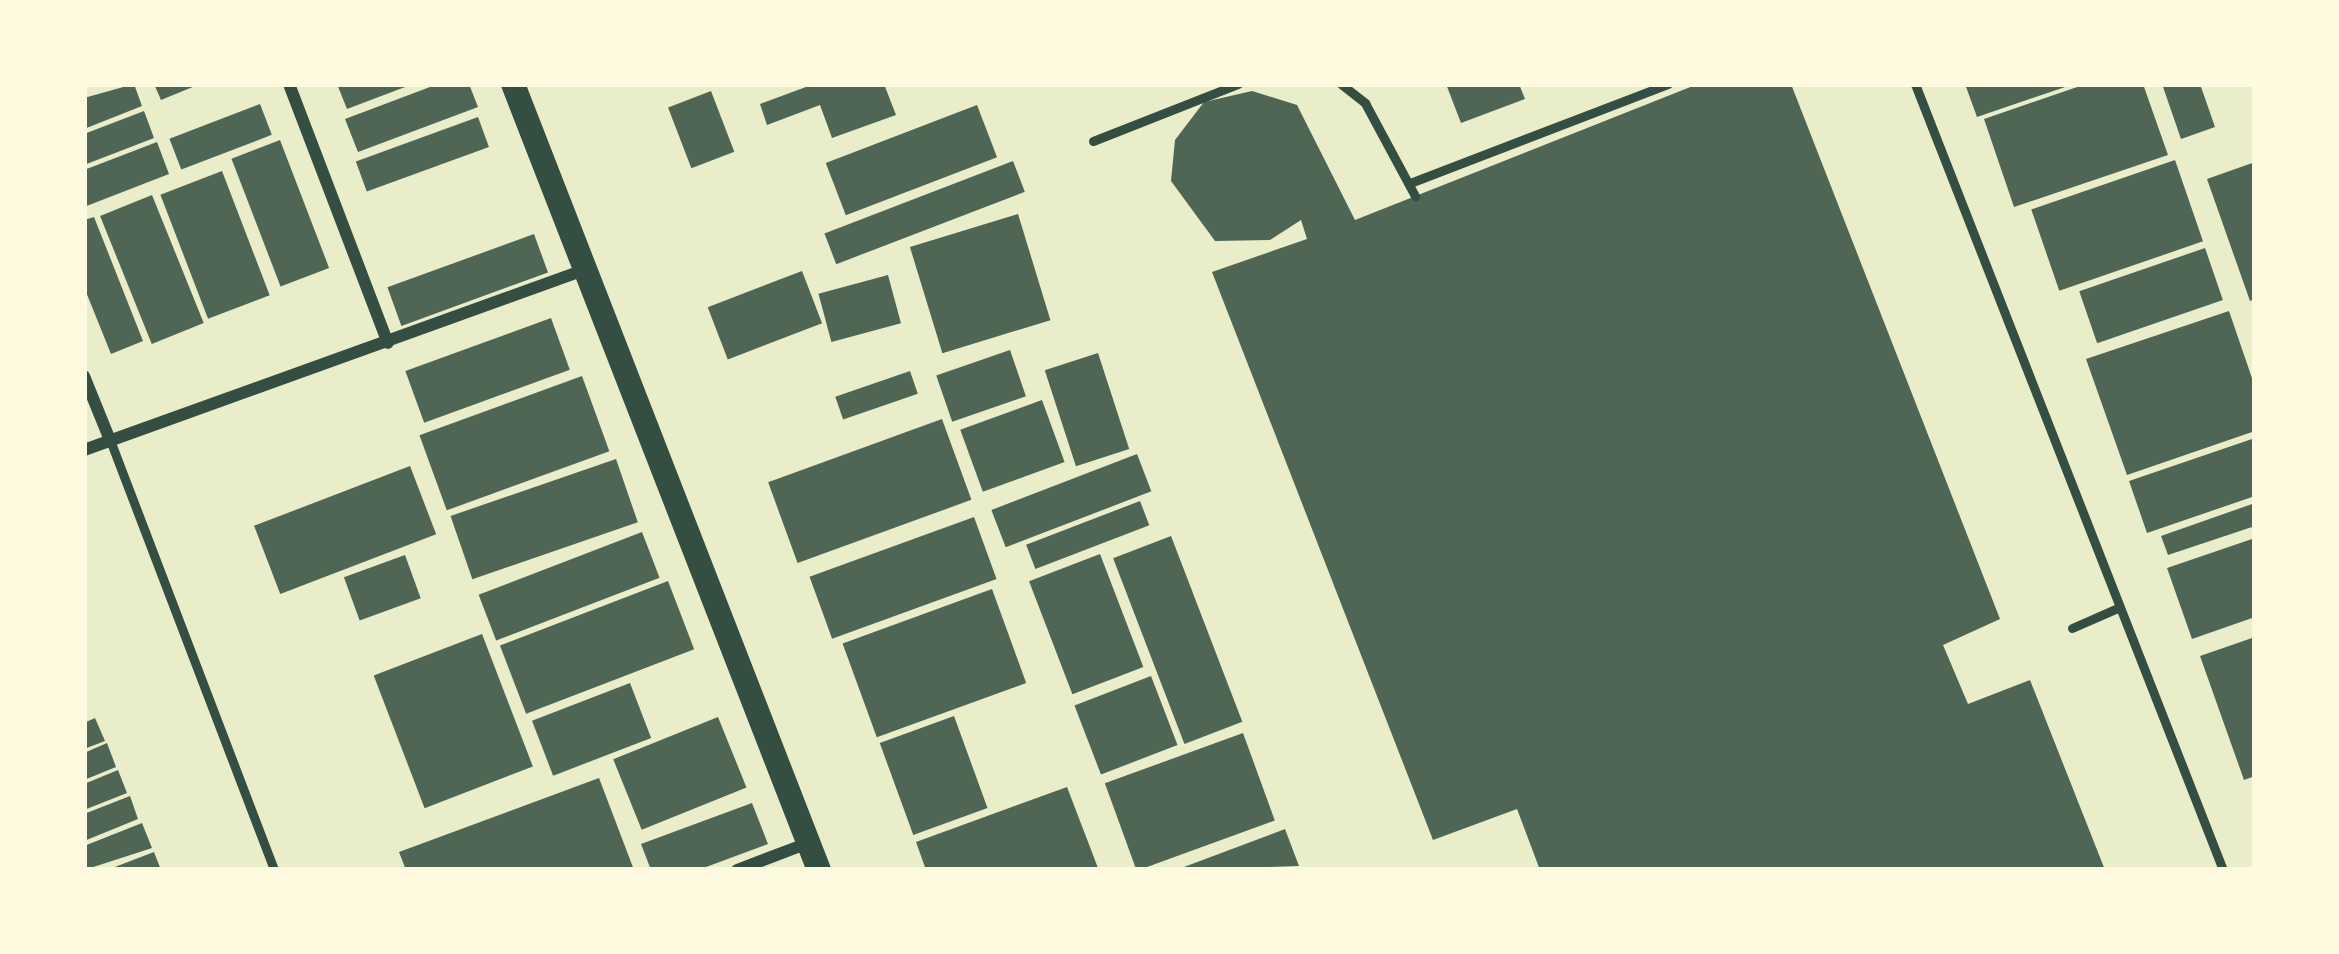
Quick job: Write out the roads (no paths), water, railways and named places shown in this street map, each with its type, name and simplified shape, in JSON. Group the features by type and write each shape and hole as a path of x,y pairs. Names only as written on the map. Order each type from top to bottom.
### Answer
{"main road":[{"path":"513,84 819,870"}],"street":[{"path":"289,84 388,343"},
{"path":"84,450 585,269"},
{"path":"84,376 110,440"},
{"path":"737,870 808,843"}],"lane":[{"path":"1094,141 1238,84"},
{"path":"1341,84 1365,103 1415,196"},
{"path":"1410,183 1668,84"},
{"path":"1915,84 2223,870"},
{"path":"110,440 274,870"},
{"path":"2072,628 2120,607"}]}
